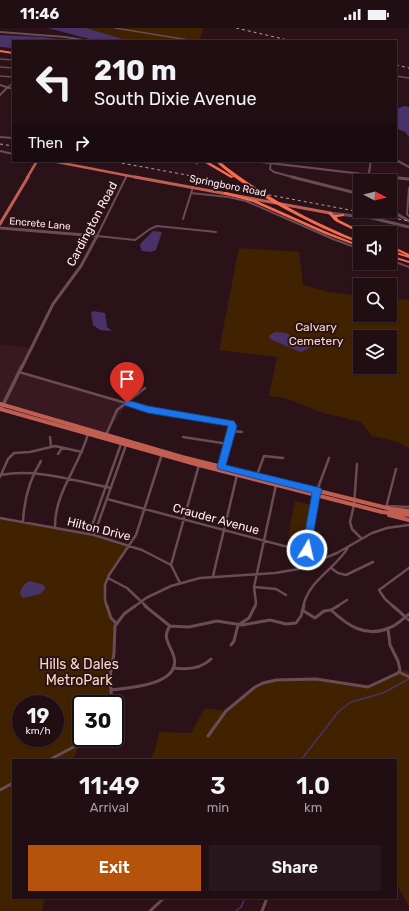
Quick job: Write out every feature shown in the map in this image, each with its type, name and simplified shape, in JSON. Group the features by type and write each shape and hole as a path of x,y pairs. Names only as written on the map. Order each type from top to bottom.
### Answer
{"highway":[{"path":"0,50 12,51"},
{"path":"206,162 251,188"},
{"path":"218,162 264,198 328,229 353,238"},
{"path":"222,162 261,190 290,207 353,238"},
{"path":"225,193 249,199 326,234 353,244"},
{"path":"264,198 262,203 265,206"},
{"path":"330,213 335,219 353,228"},
{"path":"335,219 335,216 343,215"},
{"path":"397,249 409,254"},
{"path":"397,254 409,260"},
{"path":"397,257 409,260"}],"main road":[{"path":"0,224 22,183 36,162"},
{"name":"Springboro Road","path":"57,162 225,193 264,198 330,213"},
{"path":"1,407 18,414 121,444 354,502 409,511"},
{"path":"1,407 106,435 205,467 256,478 276,485 317,493"},
{"path":"205,467 221,468 239,475"},
{"path":"354,502 409,520"},
{"path":"382,512 409,515"}],"street":[{"path":"115,28 189,40"},
{"path":"0,32 58,36 84,40"},
{"path":"0,59 12,60"},
{"path":"0,67 12,68"},
{"path":"0,76 12,77"},
{"path":"397,76 409,78"},
{"path":"0,95 12,84"},
{"path":"0,86 12,89"},
{"path":"0,137 12,138"},
{"path":"0,151 12,154"},
{"path":"397,161 409,167"},
{"path":"353,192 276,173 270,169 271,162 369,174 371,162"},
{"name":"Cardington Road","path":"1,407 53,304 81,266 108,216 127,175"},
{"path":"397,178 409,179"},
{"path":"183,219 194,187"},
{"path":"409,189 409,216"},
{"path":"191,193 228,196 333,240 353,247"},
{"name":"Springboro Road","path":"330,213 372,218 409,226"},
{"path":"397,214 409,222"},
{"name":"Encrete Lane","path":"0,228 135,240 140,238 150,228 158,226 216,232"},
{"path":"397,263 409,267"},
{"path":"18,372 148,410 232,424 232,431 221,468"},
{"path":"106,435 117,410 145,388"},
{"path":"232,431 242,432"},
{"path":"55,528 55,512 57,502 82,452 88,434"},
{"path":"50,437 51,447"},
{"path":"183,437 228,444"},
{"path":"89,534 121,444"},
{"path":"94,535 126,445"},
{"path":"0,476 8,459 14,453 30,452 51,447 82,452"},
{"path":"58,454 62,448"},
{"path":"116,623 111,618 105,600 104,589 108,578 136,535 162,453"},
{"path":"256,478 264,456 283,458"},
{"path":"306,553 317,493 329,458"},
{"path":"22,522 25,501 34,473 41,461"},
{"path":"356,464 354,502 350,524 352,529 361,538"},
{"path":"180,583 171,565 199,465"},
{"path":"396,469 386,507 409,507"},
{"path":"0,476 15,472 34,473 111,488"},
{"path":"213,576 239,475"},
{"path":"231,645 234,641 238,625 249,618 254,610 256,601 254,587 276,485"},
{"name":"Crauder Avenue","path":"107,499 306,553 318,562"},
{"name":"Hilton Drive","path":"0,518 94,535 130,546 171,565"},
{"path":"111,695 110,677 114,653 116,623 124,614 141,601 161,590 180,583 213,576 258,574 291,570 318,562 350,546 361,538 387,528 409,525"},
{"path":"108,578 127,588 153,613 170,626 189,627 217,621 238,625 270,620 286,624 294,624 299,619 303,602 310,588 342,559 350,546"},
{"path":"331,568 341,574 346,575 373,562"},
{"path":"409,568 379,590 382,596 409,620"},
{"path":"254,587 276,589 286,595"},
{"path":"302,610 316,618 324,611 331,610 346,600"},
{"path":"331,610 344,622 366,632 376,632 388,629 409,614"},
{"path":"111,690 160,681 167,677 173,668 175,656 165,636 165,631 170,626"},
{"path":"388,629 390,645 400,666 399,672"},
{"path":"173,668 194,668 208,662 211,659"},
{"path":"399,672 409,677"},
{"path":"208,736 226,711 250,691 263,683 276,680 316,679 368,687 399,672"},
{"path":"51,759 73,747"},
{"path":"0,790 12,783"},
{"path":"150,911 163,899"},
{"path":"262,911 267,899"}],"shaded area":[{"path":"48,28 86,28 127,40 93,40"},
{"path":"0,35 43,37 64,40 12,40 12,48 0,47"},
{"path":"404,106 409,107 409,137 405,132 397,128 397,109"},
{"path":"153,231 162,232 156,250 151,252 142,251 140,246 141,243"},
{"path":"93,311 105,313 107,327 112,331 100,330 93,325 91,313"},
{"path":"275,332 286,333 305,343 318,344 301,352 272,340 269,337"},
{"path":"0,344 30,348 18,372 127,403 106,435 0,404"},
{"path":"30,581 44,585 45,589 40,594 23,598 20,594 21,589"}],"green space":[{"path":"86,28 204,28 199,40 127,40"},
{"name":"Calvary Cemetery","path":"239,248 299,252 303,285 329,292 353,295 353,322 397,322 397,299 409,300 409,448 395,441 372,436 361,422 320,412 285,398 269,396 277,357 219,350"},
{"path":"295,501 312,505 307,542 288,537"},
{"name":"Hills & Dales MetroPark","path":"0,518 94,535 130,546 109,575 104,593 111,618 116,623 115,643 110,673 111,695 72,695 72,747 79,747 73,759 12,759 12,899 45,899 42,911 0,911"},
{"path":"400,670 409,671 409,906 397,885 397,759 150,759 155,750 159,732 191,733 205,708 226,711 250,691 270,681 316,679 368,687"}],"waterway":[{"path":"302,759 339,711 351,702 383,693 409,679"},
{"path":"236,911 241,907 245,899"}],"railway":[{"path":"236,28 288,40"},
{"path":"397,65 409,68"},
{"path":"0,144 12,146"},
{"path":"116,162 187,175 264,194 409,221"}],"route":[{"path":"127,403 148,410 231,423 233,426 221,467 318,491 315,496 307,550"}]}
